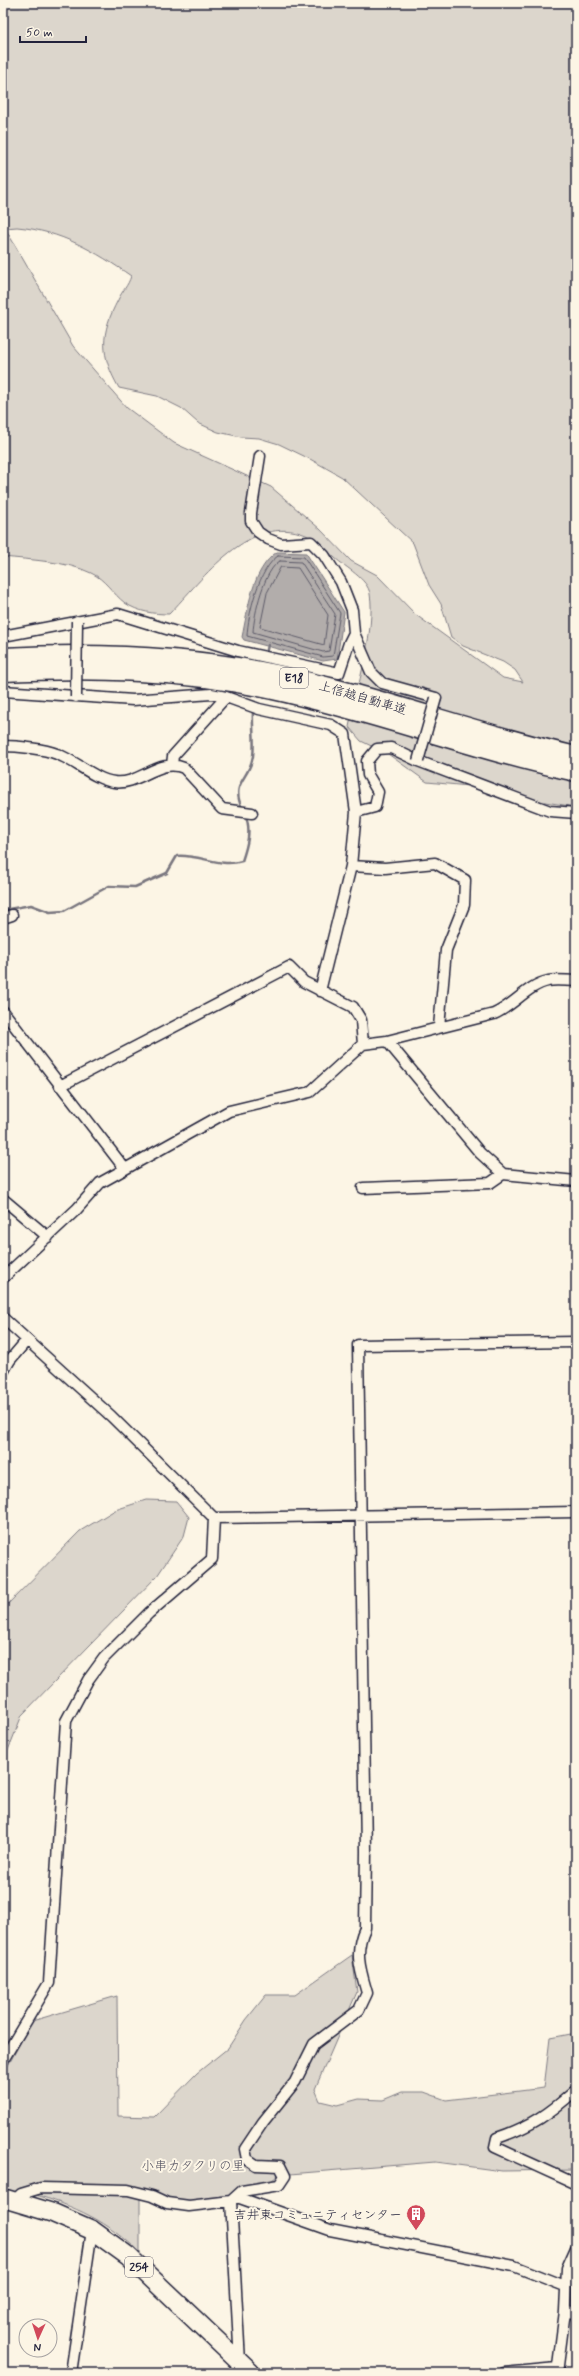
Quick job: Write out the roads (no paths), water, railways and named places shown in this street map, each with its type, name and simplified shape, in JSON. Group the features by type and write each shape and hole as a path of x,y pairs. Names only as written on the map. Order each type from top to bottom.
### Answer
{"highway":[{"name":"上信越自動車道","path":"3,657 119,655 172,658 236,667 316,683 492,735 576,756"},
{"name":"上信越自動車道","path":"3,672 121,670 231,681 315,700 494,752 576,772"},
{"name":"254","path":"9,2199 53,2213 92,2230 128,2256 246,2368"}],"street":[{"path":"260,456 251,521 258,532 268,539 281,544 305,541 311,542 318,548 341,582 352,610 354,633 371,672 382,683 436,698 418,761"},
{"path":"3,636 118,614 238,651 340,673 349,643 354,633"},
{"path":"76,697 77,621"},
{"path":"3,691 133,700 211,694 226,697 259,709 331,725 345,734 356,812 351,866 320,991"},
{"path":"172,765 173,756 226,697"},
{"path":"3,746 57,754 114,782 126,782 167,765 184,768 222,809 252,814"},
{"path":"356,812 375,807 378,792 368,775 367,761 377,749 392,748 418,761 550,811 576,813"},
{"path":"351,866 385,868 435,863 465,880 464,905 446,950 439,1027"},
{"path":"60,1086 288,967 304,982 352,1007 361,1020 363,1044"},
{"path":"3,1278 78,1209 100,1183 124,1168 229,1111 310,1092 363,1044 387,1041 494,1014 504,1010 537,984 548,981 576,981"},
{"path":"3,1011 124,1168"},
{"path":"387,1041 480,1153 503,1174 576,1181"},
{"path":"363,1188 490,1183 503,1174"},
{"path":"3,1199 48,1237"},
{"path":"3,1318 111,1416 214,1518 576,1512"},
{"path":"3,1372 10,1360 28,1340"},
{"path":"246,2368 234,2199 242,2191 279,2185 283,2182 286,2176 280,2166 256,2165 247,2159 245,2149 263,2122 295,2082 314,2044 359,2010 367,1993 358,1963 361,1937 365,1928 366,1859 358,1345 576,1342"},
{"path":"3,2060 49,1983 66,1722 88,1680 104,1658 149,1613 212,1559 214,1518"},
{"path":"576,2090 550,2113 529,2126 497,2138 495,2147 576,2184"},
{"path":"9,2199 41,2188 128,2190 152,2196 167,2203 189,2206 234,2199 330,2230 514,2266 565,2286"},
{"path":"71,2373 92,2230"},
{"path":"504,2373 557,2370 565,2311 567,2268 576,2248"},
{"path":"565,2311 576,2312"}],"water":[{"path":"277,552 306,553 344,612 337,659 323,661 244,640 242,637 252,590 262,569 269,559"}],"waterway":[{"path":"266,654 268,645"},
{"path":"242,808 238,792 239,786 251,764 253,756 253,711"},
{"path":"3,910 31,905 50,912 64,911 109,886 135,887 167,873 177,856 193,857 226,863 242,861 247,844 248,832 245,814"}],"place":[{"name":"吉井東コミュニティセンター","path":"416,2231"}],"park label":[{"name":"小串カタクリの里","path":"193,2165"}]}
